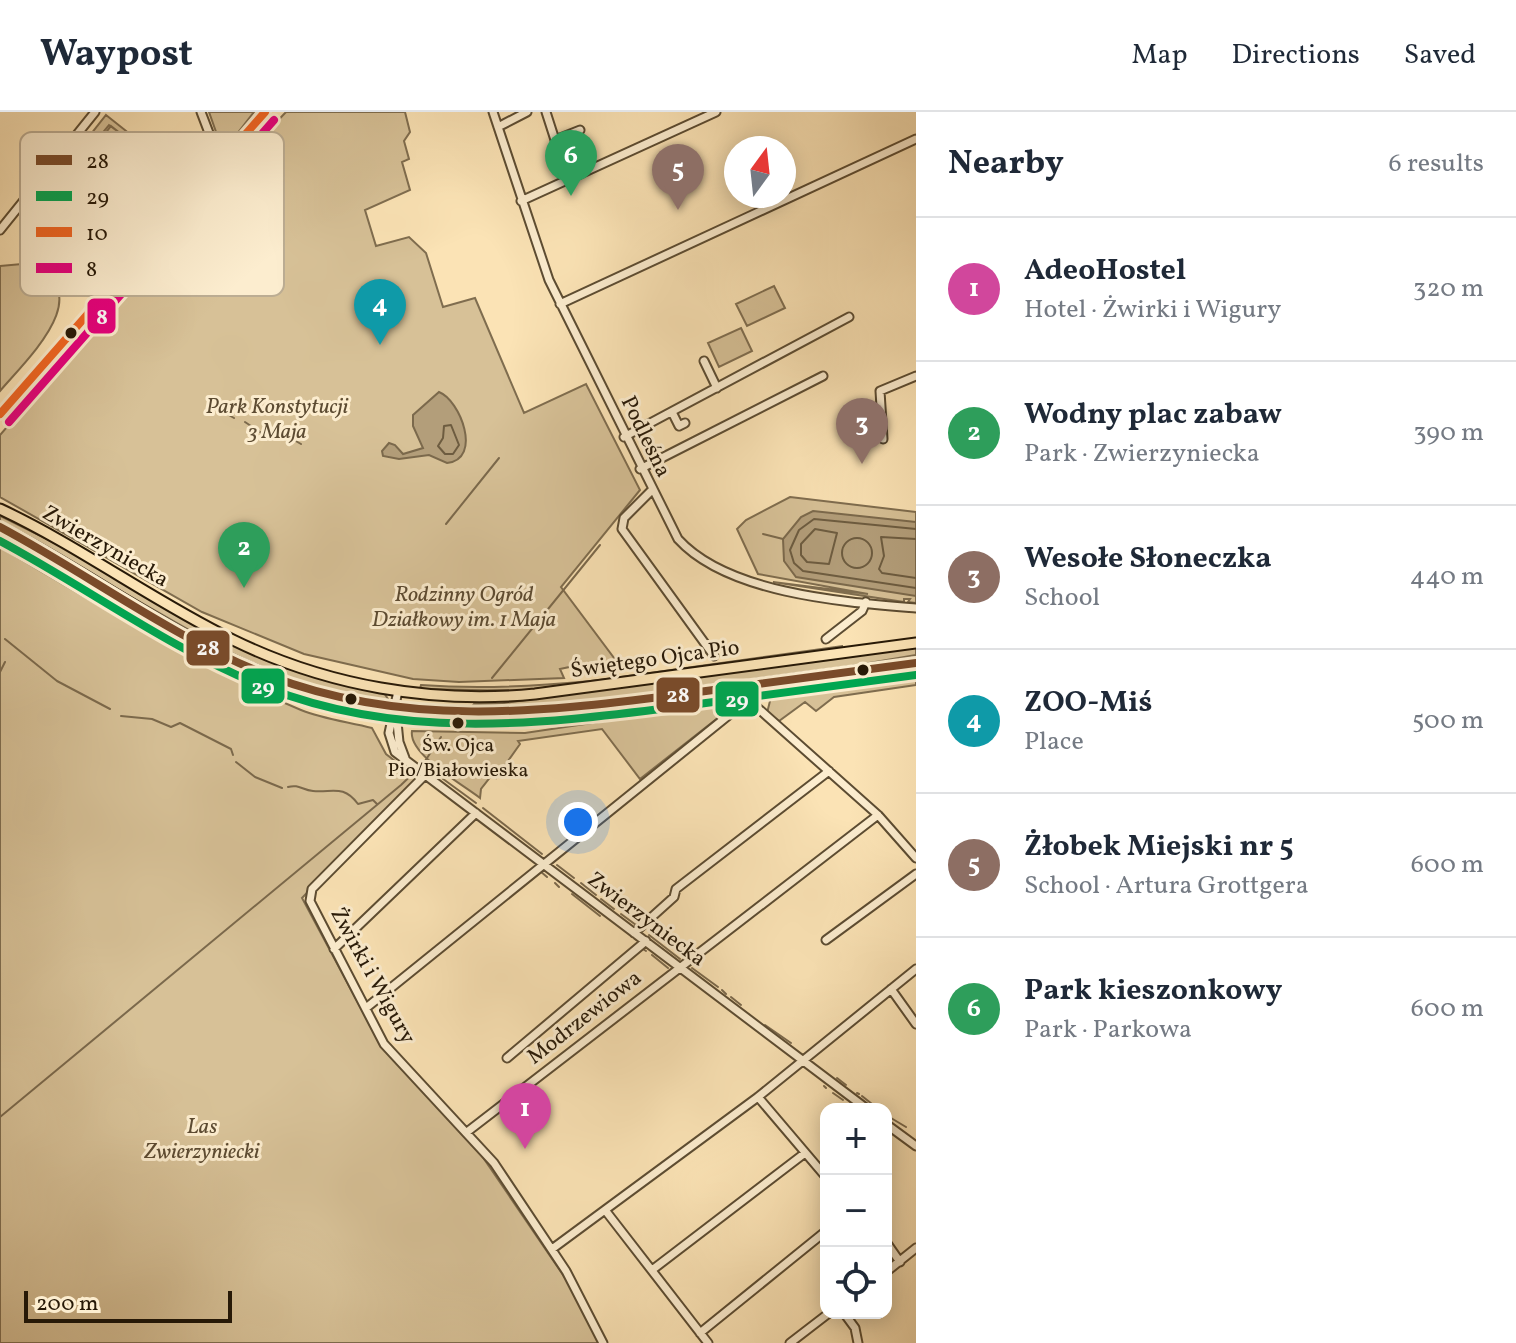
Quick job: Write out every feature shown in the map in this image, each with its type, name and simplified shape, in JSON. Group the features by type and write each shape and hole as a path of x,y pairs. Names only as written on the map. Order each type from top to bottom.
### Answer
{"main road":[{"name":"Zwierzyniecka","path":"0,509 233,640 318,674 398,691"},
{"name":"Zwierzyniecka","path":"0,527 238,662 308,689 396,710"},
{"name":"Świętego Ojca Pio","path":"398,691 472,697 535,694 916,643"},
{"name":"Świętego Ojca Pio","path":"396,710 470,716 525,715 916,663"},
{"path":"470,716 465,706 472,697"}],"street":[{"path":"79,132 95,112"},
{"path":"201,112 209,132"},
{"path":"246,132 265,112"},
{"name":"Podleśna","path":"493,112 541,263 624,437 678,539 716,570 785,590 916,608"},
{"path":"498,127 527,112"},
{"path":"546,112 555,140 580,130"},
{"path":"521,201 716,112"},
{"path":"560,304 916,139"},
{"path":"0,230 20,205"},
{"path":"0,414 102,296"},
{"path":"624,437 849,317"},
{"path":"704,361 717,388"},
{"path":"640,469 823,376"},
{"path":"883,439 877,391 916,376"},
{"path":"672,412 679,426 685,423"},
{"path":"651,491 624,518 622,529 714,656"},
{"path":"826,639 862,611 866,602"},
{"name":"Zwierzyniecka","path":"398,691 396,710 390,722 390,740 395,752 859,1103"},
{"path":"366,1008 542,863 749,701 878,815 916,858"},
{"path":"634,933 674,897 676,889 684,882 829,771"},
{"name":"Żwirki i Wigury","path":"424,774 309,895 384,1044 494,1163 552,1249 603,1343"},
{"path":"334,949 476,813"},
{"name":"Modrzewiowa","path":"467,1132 878,815"},
{"path":"826,940 851,928 916,874"},
{"path":"507,1058 646,941"},
{"path":"552,1249 758,1097 916,969"},
{"path":"891,989 916,1024"},
{"path":"758,1097 824,1175"},
{"path":"892,1128 916,1146"},
{"path":"652,1270 805,1153"},
{"path":"605,1210 708,1343"},
{"path":"700,1333 820,1236"},
{"path":"890,1247 900,1262"},
{"path":"892,1268 916,1248"},
{"path":"790,1343 821,1319"},
{"path":"848,1319 855,1328 858,1343"}],"green space":[{"path":"209,112 254,112 238,132 216,132"},
{"name":"Park Konstytucji 3 Maja","path":"286,112 405,112 410,132 404,141 409,159 402,162 410,190 365,210 376,246 409,237 426,253 443,307 475,298 524,413 586,384 640,490 561,587 620,666 581,671 579,665 560,669 564,678 459,682 413,679 304,654 202,612 0,497 0,435 121,296 284,296 284,132 267,132"},
{"path":"106,115 127,132 118,132 109,125 103,132 93,132"},
{"path":"20,264 20,296 58,296 59,306 53,324 41,342 0,391 0,266"},
{"path":"774,286 785,308 747,326 736,304"},
{"path":"741,328 752,351 719,367 708,343"},
{"path":"790,497 916,512 916,603 908,602 910,599 904,599 904,602 773,582 868,594 758,574 737,529 746,520"},
{"path":"0,516 65,548 246,651 326,680 384,693 390,702 326,691 240,659 0,522"},
{"name":"Las Zwierzyniecki","path":"0,547 148,634 262,693 309,713 372,728 386,754 418,779 302,898 380,1044 482,1156 574,1291 599,1343 0,1343"},
{"path":"81,578 249,672 312,698 379,714 385,719 301,695 226,663"},
{"path":"843,646 685,669 603,679"},
{"path":"916,647 916,655 799,675 515,712 469,710 474,704 497,704"},
{"path":"916,667 916,672 582,717 479,726 486,721 581,713"},
{"path":"603,679 521,691 420,689 421,685 526,686"},
{"path":"916,680 916,685 834,697 816,711 805,702 779,721 767,713 771,697 760,698"},
{"path":"726,703 727,707 717,714 719,717 640,779 602,729 518,741 520,744 496,778 492,775 481,789 480,798 427,759 413,740 412,731 525,733"}],"water":[{"path":"439,392 454,406 464,429 464,451 458,459 447,463 429,455 399,459 383,456 382,451 389,443 403,454 423,448 413,426 413,415"},
{"path":"813,511 916,522 916,596 796,577 784,561 783,539 801,517"}],"waterway":[{"path":"227,414 234,418"},
{"path":"245,422 263,434 287,436 301,444"},
{"path":"446,524 499,458"},
{"path":"763,534 783,539"},
{"path":"492,678 600,545"},
{"path":"5,639 57,681 110,709"},
{"path":"0,672 5,662"},
{"path":"121,716 152,719 171,727 180,723 231,749 233,755"},
{"path":"0,1117 401,785 423,764 441,737"},
{"path":"236,762 255,777 282,788"},
{"path":"424,765 476,803"},
{"path":"288,787 337,791 347,794 358,804 373,800 377,804"},
{"path":"483,808 542,854"},
{"path":"557,865 574,878"},
{"path":"540,871 547,877"},
{"path":"555,883 559,887"},
{"path":"581,883 596,895"},
{"path":"572,894 600,916"},
{"path":"601,899 614,909"},
{"path":"621,914 636,925"},
{"path":"649,935 680,959"},
{"path":"652,955 668,968"},
{"path":"692,968 718,987"},
{"path":"722,990 726,994"},
{"path":"731,997 741,1005"},
{"path":"765,1025 791,1043"},
{"path":"837,1078 846,1085"},
{"path":"833,1093 843,1100"},
{"path":"862,1096 871,1103"},
{"path":"892,1119 906,1127"}],"transit line":[{"name":"10","path":"247,132 265,112"},
{"name":"8","path":"263,132 274,120"},
{"name":"10","path":"0,414 104,296"},
{"name":"8","path":"9,422 120,296"},
{"name":"28","path":"0,527 166,625 235,661 320,692 370,703 471,711 573,707 916,663"},
{"name":"29","path":"0,541 163,637 230,672 315,704 366,715 468,724 520,723 624,713 916,675"}],"place":[{"name":"Park kieszonkowy","path":"571,196"},
{"name":"Żłobek Miejski nr 5","path":"678,210"},
{"name":"ZOO-Miś","path":"380,345"},
{"name":"Wesołe Słoneczka","path":"862,464"},
{"name":"Wodny plac zabaw","path":"244,588"},
{"name":"Św. Ojca Pio/Białowieska","path":"458,723"},
{"name":"AdeoHostel","path":"525,1149"}],"park label":[{"name":"Rodzinny Ogród Działkowy im. 1 Maja","path":"464,608"}]}
